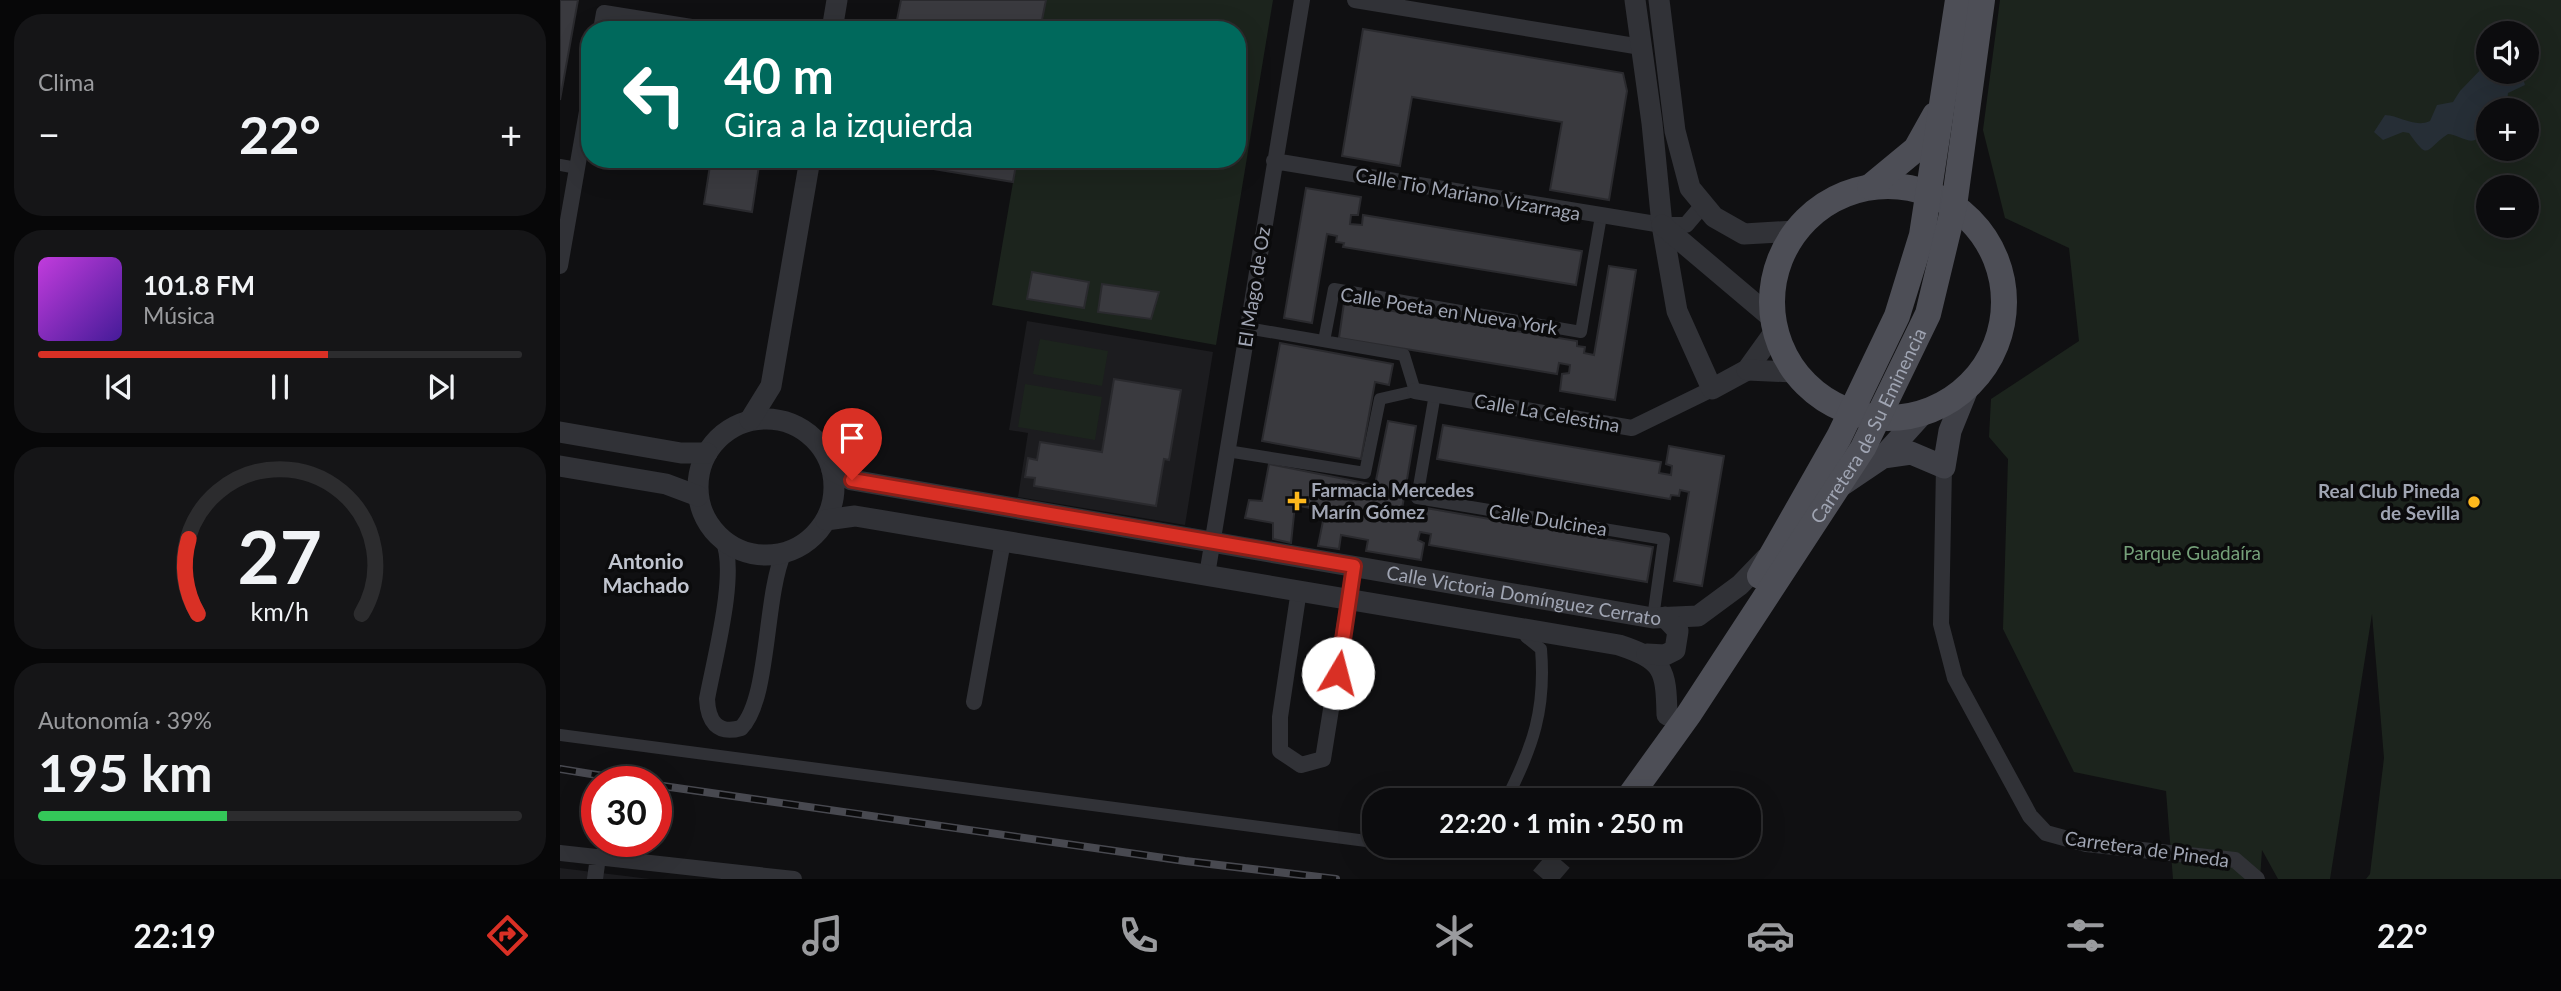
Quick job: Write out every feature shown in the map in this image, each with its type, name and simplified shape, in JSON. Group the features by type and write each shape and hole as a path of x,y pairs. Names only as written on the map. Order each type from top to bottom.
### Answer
{"main road":[{"name":"Carretera de Su Eminencia","path":"1615,788 1778,546 1853,410 1896,316 1922,234 1958,0"},
{"name":"Carretera de Su Eminencia","path":"1637,788 1689,714 1863,448 1928,314 1954,206 1982,0"},
{"path":"1870,187 1916,149 1929,130 1945,87"},
{"path":"1944,467 1950,431 1967,388 1988,363 1996,343 2005,300 2000,268 1986,239 1960,162"},
{"path":"1924,414 1891,420 1879,415 1835,407 1812,392 1793,372 1779,346 1773,324 1772,288 1780,258 1795,231 1816,210 1842,195 1870,187 1905,186 1954,206 1986,239"},
{"path":"1835,490 1883,457 1924,414 1967,388"},
{"path":"1924,414 1938,443 1944,467"},
{"path":"1883,457 1911,453 1944,467"}],"street":[{"path":"834,21 837,0"},
{"name":"El Mago de Oz","path":"1208,575 1301,0"},
{"path":"1355,0 1641,47"},
{"path":"1635,0 1662,225 1677,311 1712,389 1747,370 1793,372"},
{"path":"1659,0 1675,131 1690,188 1714,217 1744,234 1795,231"},
{"path":"603,21 604,13 654,21"},
{"path":"560,266 564,221 581,145"},
{"name":"Calle Tio Mariano Vizarraga","path":"1274,161 1662,225"},
{"path":"560,165 577,168"},
{"path":"750,420 771,386 808,168"},
{"path":"1662,225 1686,225 1703,205"},
{"name":"Calle Poeta en Nueva York","path":"1324,341 1334,289 1581,332 1601,216"},
{"path":"1662,225 1773,324 1747,370"},
{"path":"1227,451 1366,473 1380,399 1415,391 1404,355 1247,328"},
{"path":"723,540 752,554 784,552 808,540 826,520 833,500 832,470 818,442 776,406 771,386"},
{"name":"Calle La Celestina","path":"1415,391 1632,428 1712,389"},
{"name":"Calle Dulcinea","path":"1435,394 1417,498 1664,539 1659,618"},
{"path":"784,552 774,579 755,708 741,728 721,729 712,724 708,715 707,699 729,574 729,553 723,540 707,520 698,496 699,474 707,453 718,438 733,427 750,420 771,418 793,423"},
{"path":"560,432 681,453 707,453"},
{"path":"560,466 666,484 698,496"},
{"name":"Carretera de Pineda","path":"1944,467 1941,624 1955,678 2030,816 2046,833 2086,844 2235,860 2257,879"},
{"name":"Calle Victoria Domínguez Cerrato","path":"832,470 852,480 1659,618 1698,616 1740,585 1778,546"},
{"name":"Calle Victoria Domínguez Cerrato","path":"826,520 855,516 1546,631 1619,645 1647,654"},
{"path":"974,702 1003,541"},
{"path":"1299,590 1280,717 1280,751 1301,765 1323,759 1354,566"},
{"path":"1647,654 1665,655 1675,650 1678,631 1659,618"},
{"path":"1512,788 1530,752 1544,685 1541,649 1527,637"},
{"path":"1647,654 1666,677 1667,715"},
{"path":"560,734 1362,840"},
{"path":"560,853 581,855"},
{"path":"595,879 598,857 794,879"}],"shaded area":[{"path":"2476,74 2476,84 2525,85 2508,93 2507,98 2476,98 2474,140 2448,134 2431,148 2424,150 2409,133 2403,132 2383,140 2374,132 2385,115 2419,123 2430,121 2437,105 2453,102"},
{"path":"1027,321 1213,352 1185,525 1018,497 1028,433 1009,430"},
{"path":"560,868 650,879 560,879"}],"green space":[{"path":"1046,0 1273,0 1246,163 1246,21 1042,21"},
{"name":"Parque Guadaíra","path":"2000,0 2561,0 2561,879 2366,879 2370,874 2384,758 2372,614 2330,879 2278,879 2262,850 2260,879 2173,879 2166,791 2074,772 2003,629 2008,459 1989,437 1991,399 2079,341 2069,248 2005,218 1983,130"},
{"path":"1015,168 1245,168 1216,345 992,305"},
{"path":"1040,339 1108,351 1102,386 1033,374"},
{"path":"1025,384 1102,397 1095,440 1018,427"}],"building":[{"path":"560,0 578,0 560,100"},
{"path":"901,0 1046,0 1042,21 897,21"},
{"path":"1363,29 1623,73 1627,91 1609,200 1550,190 1562,122 1412,97 1400,166 1342,156"},
{"path":"710,168 759,168 752,212 704,204"},
{"path":"928,168 1015,168 1013,182"},
{"path":"1306,188 1361,197 1358,215 1351,215 1350,224 1362,225 1363,215 1582,251 1576,285 1343,247 1344,243 1336,242 1337,236 1327,234 1312,323 1284,318"},
{"path":"1609,266 1636,270 1615,400 1560,391 1562,374 1569,373 1570,365 1559,363 1557,374 1339,338 1344,303 1577,341 1577,346 1585,347 1584,353 1594,355"},
{"path":"1032,272 1089,282 1084,308 1027,299"},
{"path":"1102,284 1159,292 1151,319 1098,312"},
{"path":"1280,343 1393,364 1389,385 1375,382 1361,459 1262,441"},
{"path":"1114,379 1181,390 1169,460 1164,459 1156,506 1034,486 1035,478 1025,477 1028,458 1037,460 1040,442 1102,452"},
{"path":"1388,421 1416,426 1401,515 1411,516 1412,510 1420,512 1420,507 1653,547 1647,582 1429,545 1431,534 1420,532 1418,540 1424,543 1421,560 1366,551 1368,540 1341,535 1339,549 1318,546 1325,511 1295,505 1291,543 1273,539 1273,523 1245,518 1249,500 1262,501 1269,464 1375,485"},
{"path":"1443,425 1661,462 1659,473 1671,475 1672,466 1666,464 1669,446 1724,456 1702,586 1674,581 1689,492 1680,490 1679,496 1671,495 1670,499 1437,459"}],"tunnel":[{"path":"1543,879 1561,858"}],"railway":[{"path":"560,769 581,772"},
{"path":"672,787 1185,861 1336,879"}],"place":[{"name":"Farmacia Mercedes Marín Gómez","path":"1297,501"},
{"name":"Real Club Pineda de Sevilla","path":"2474,502"}],"district":[{"name":"Antonio Machado","path":"646,574"}],"route":[{"path":"852,480 1354,566 1338,673"}]}
